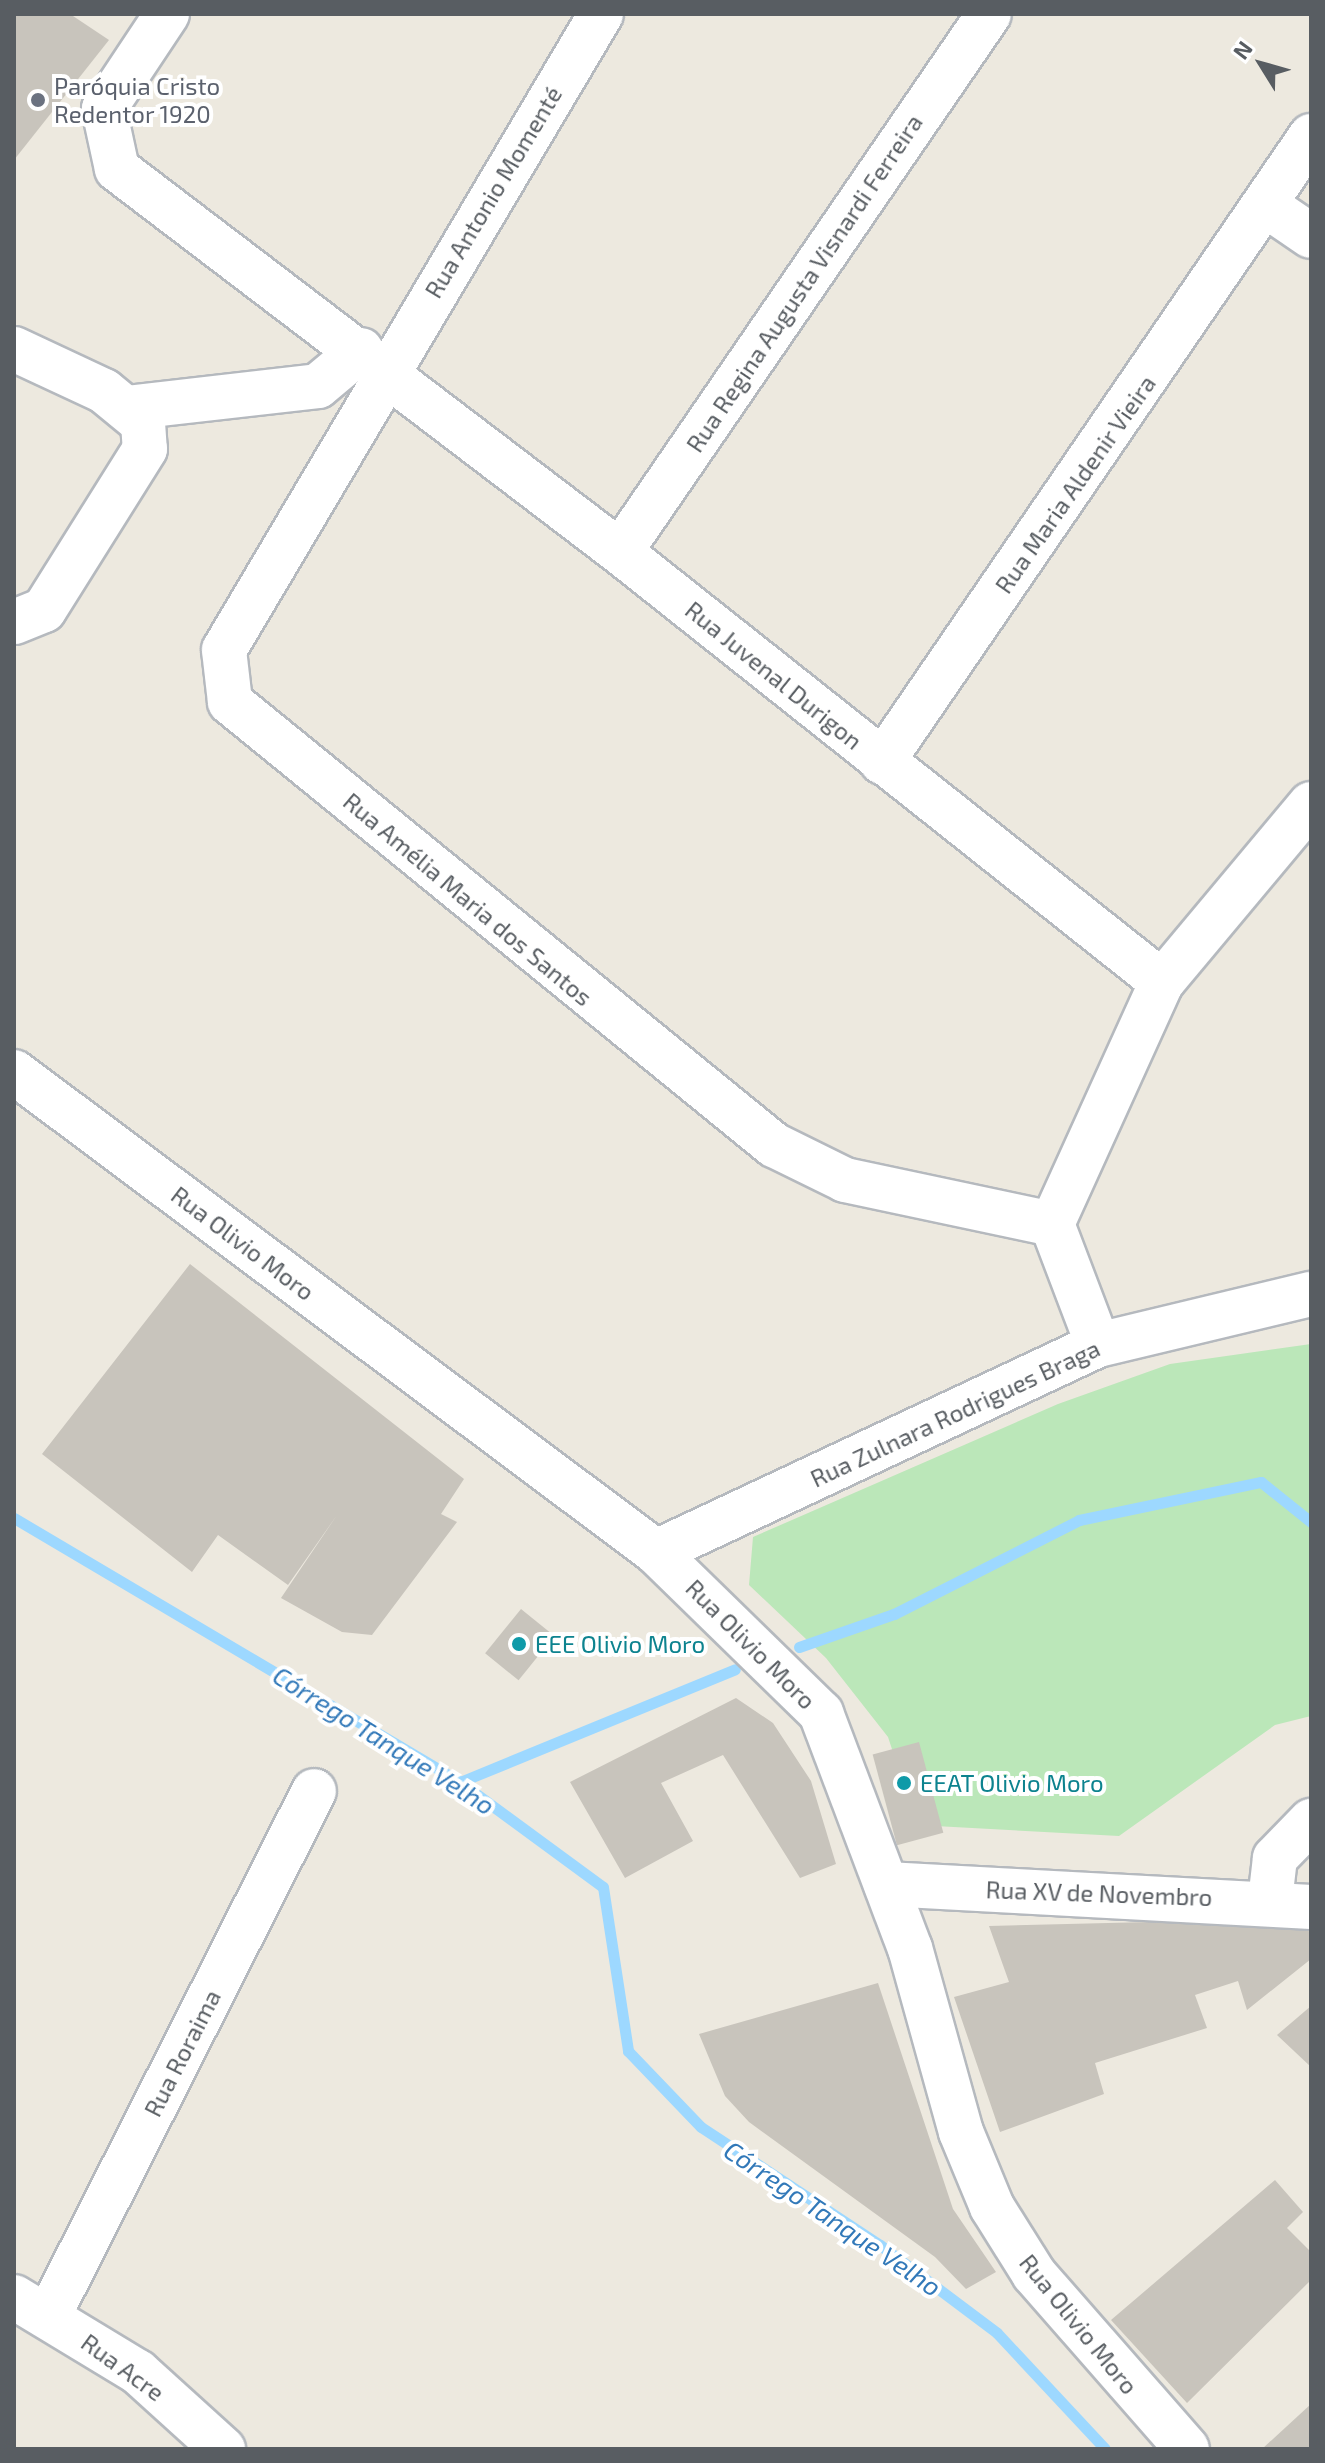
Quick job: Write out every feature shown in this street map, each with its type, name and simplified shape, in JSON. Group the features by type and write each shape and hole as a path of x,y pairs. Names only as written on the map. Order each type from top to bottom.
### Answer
{"street":[{"name":"Rua Juvenal Durigon","path":"167,14 104,109 117,169 373,360 620,552 1162,982"},
{"name":"Rua Antonio Momenté","path":"373,360 601,14"},
{"name":"Rua Regina Augusta Visnardi Ferreira","path":"620,552 989,14"},
{"name":"Rua Maria Aldenir Vieira","path":"882,762 1267,206 1311,136"},
{"path":"1267,206 1311,236"},
{"path":"14,349 126,408 143,423 145,449 44,610 14,622"},
{"path":"126,408 318,386 373,360"},
{"name":"Rua Amélia Maria dos Santos","path":"373,360 224,650 230,702 774,1145 845,1180 1052,1224"},
{"path":"1098,1345 1052,1224 1162,982 1311,804"},
{"name":"Rua Olivio Moro","path":"14,1072 656,1552 821,1713 886,1884 961,2132 992,2207 1034,2274 1187,2449"},
{"name":"Rua Zulnara Rodrigues Braga","path":"656,1552 1098,1345 1311,1294"},
{"name":"Rua Roraima","path":"32,2306 314,1791"},
{"path":"1290,1904 1275,1858 1311,1821"},
{"name":"Rua XV de Novembro","path":"886,1884 1290,1904"},
{"name":"Rua Acre","path":"32,2306 138,2372 223,2449"}],"green space":[{"path":"1311,1344 1311,1716 1275,1725 1119,1836 917,1825 888,1737 826,1658 749,1585 753,1537 1058,1404 1170,1364"}],"building":[{"name":"Paróquia Cristo Redentor 1920","path":"14,14 70,14 109,40 14,160"},
{"path":"190,1264 464,1479 441,1514 457,1522 372,1635 342,1632 281,1598 337,1515 288,1585 218,1535 192,1572 42,1454"},
{"name":"EEE Olivio Moro","path":"521,1609 554,1636 519,1680 485,1653"},
{"path":"736,1698 773,1723 811,1781 836,1864 800,1878 723,1755 661,1783 693,1841 625,1878 570,1782"},
{"name":"EEAT Olivio Moro","path":"919,1742 943,1833 897,1845 873,1754"},
{"path":"1276,1919 1311,1932 1311,1959 1247,2010 1238,1981 1195,1995 1207,2028 1095,2063 1104,2094 1000,2132 954,1997 1009,1982 989,1926"},
{"path":"878,1983 953,2209 996,2272 966,2289 935,2257 749,2122 725,2096 699,2034"},
{"path":"1311,2006 1311,2067 1277,2035"},
{"path":"1275,2180 1303,2212 1287,2228 1311,2252 1311,2280 1187,2403 1111,2320"},
{"path":"1311,2404 1311,2449 1262,2449"}],"waterway":[{"path":"799,1647 894,1614 1079,1520 1261,1482 1311,1522"},
{"name":"Córrego Tanque Velho","path":"14,1518 460,1782 603,1887 628,2051 701,2127 880,2245 997,2333 1105,2449"},
{"path":"460,1782 735,1669"}],"place":[{"name":"Paróquia Cristo Redentor 1920","path":"38,100"},
{"name":"EEE Olivio Moro","path":"519,1644"},
{"name":"EEAT Olivio Moro","path":"904,1783"}]}
